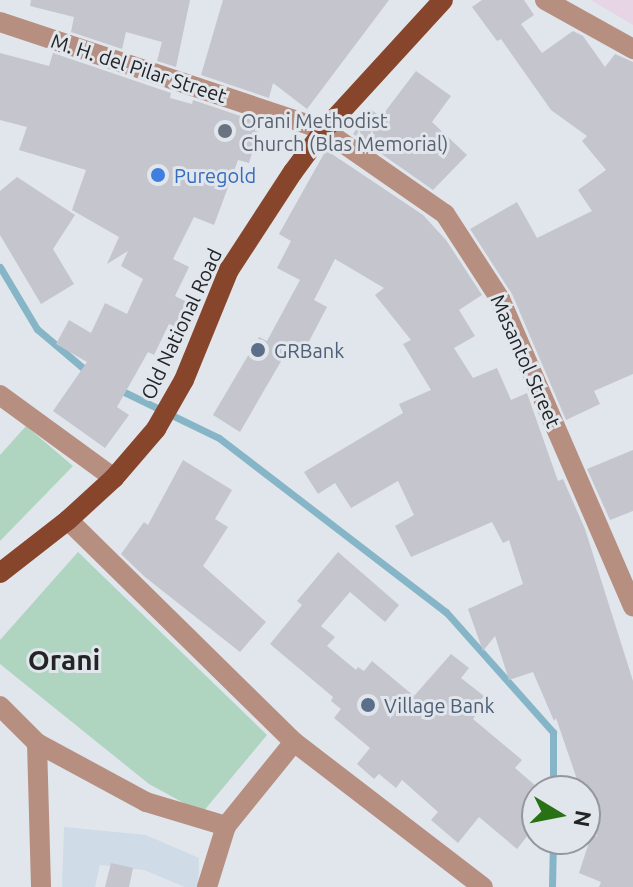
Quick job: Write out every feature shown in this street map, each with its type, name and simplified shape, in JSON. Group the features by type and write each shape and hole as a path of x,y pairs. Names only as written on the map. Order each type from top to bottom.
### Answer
{"main road":[{"name":"Old National Road","path":"0,573 68,520 114,478 156,429 184,380 229,270 324,130 443,0"}],"street":[{"path":"545,0 633,49"},
{"name":"M. H. del Pilar Street","path":"0,22 324,130"},
{"name":"Masantol Street","path":"324,130 445,214 500,299 633,607"},
{"path":"0,395 114,478"},
{"path":"68,520 294,742 483,887"},
{"path":"0,706 37,743 146,802 226,826"},
{"path":"207,887 226,826 294,742"},
{"path":"37,743 41,887"}],"shaded area":[{"path":"591,0 633,0 633,25"},
{"path":"64,827 146,835 199,858 198,887 185,887 144,870 100,865 95,887 62,887"}],"green space":[{"path":"26,426 73,466 0,541 0,455"},
{"path":"78,552 267,735 202,813 149,784 0,664 0,640"}],"building":[{"path":"31,0 190,0 176,67 157,61 162,42 126,32 122,49 71,32 74,17 30,6"},
{"path":"223,0 389,0 307,109 273,83 269,98 201,75"},
{"path":"482,0 524,0 534,15 521,24 542,53 573,31 583,36 605,67 615,54 633,62 633,374 594,391 600,404 566,420 512,294 470,229 517,202 537,238 592,211 578,190 606,170 582,141 587,136 551,110 501,39 497,41 472,7"},
{"path":"0,53 49,66 53,53 171,93 170,98 192,104 193,100 261,123 249,163 238,160 214,225 194,217 173,259 189,267 175,296 189,303 178,328 169,324 154,355 148,352 117,407 129,415 105,448 53,411 87,362 56,344 69,320 91,333 105,303 127,314 143,279 121,266 128,251 107,264 119,237 72,210 86,170 19,150 27,127 0,120"},
{"path":"416,71 451,96 432,122 467,155 433,190 353,134 370,109 381,117"},
{"path":"326,150 423,215 446,240 482,295 459,310 475,336 454,348 473,378 497,368 511,400 527,393 558,481 563,479 585,529 633,681 633,887 599,887 601,882 579,873 585,855 601,855 601,775 576,775 556,718 554,721 533,672 509,680 495,636 483,651 468,609 523,584 509,540 503,543 492,522 411,557 395,526 414,515 398,481 351,508 335,483 318,494 304,472 403,413 399,404 431,390 403,344 411,340 375,295 384,288 335,259 314,300 327,307 304,351 291,344 240,432 213,415 259,337 267,341 300,280 277,268 291,241 279,234"},
{"path":"17,177 75,215 53,249 74,284 41,304 0,235 0,191"},
{"path":"633,450 633,511 610,520 587,469"},
{"path":"183,460 232,490 215,519 228,527 203,566 266,622 240,652 145,577 121,554 144,522 148,525"},
{"path":"338,552 399,605 385,622 350,592 321,626 335,637 327,646 356,670 358,667 364,671 372,661 414,696 451,654 469,668 461,678 484,696 474,709 478,712 473,719 522,760 515,768 523,775 521,844 517,849 479,817 458,843 431,820 438,812 402,780 396,788 379,774 374,779 357,764 370,748 334,718 341,709 331,701 333,697 270,644 302,605 297,601"},
{"path":"111,863 133,868 129,887 105,887"}],"waterway":[{"path":"0,267 37,329 90,374"},
{"path":"118,389 219,438 446,612 553,732 553,775"},
{"path":"552,887 553,855"}],"place":[{"name":"Orani Methodist Church (Blas Memorial)","path":"225,131"},
{"name":"Puregold","path":"158,175"},
{"name":"GRBank","path":"258,350"},
{"name":"Village Bank","path":"368,705"}],"district":[{"name":"Orani","path":"64,660"}]}
